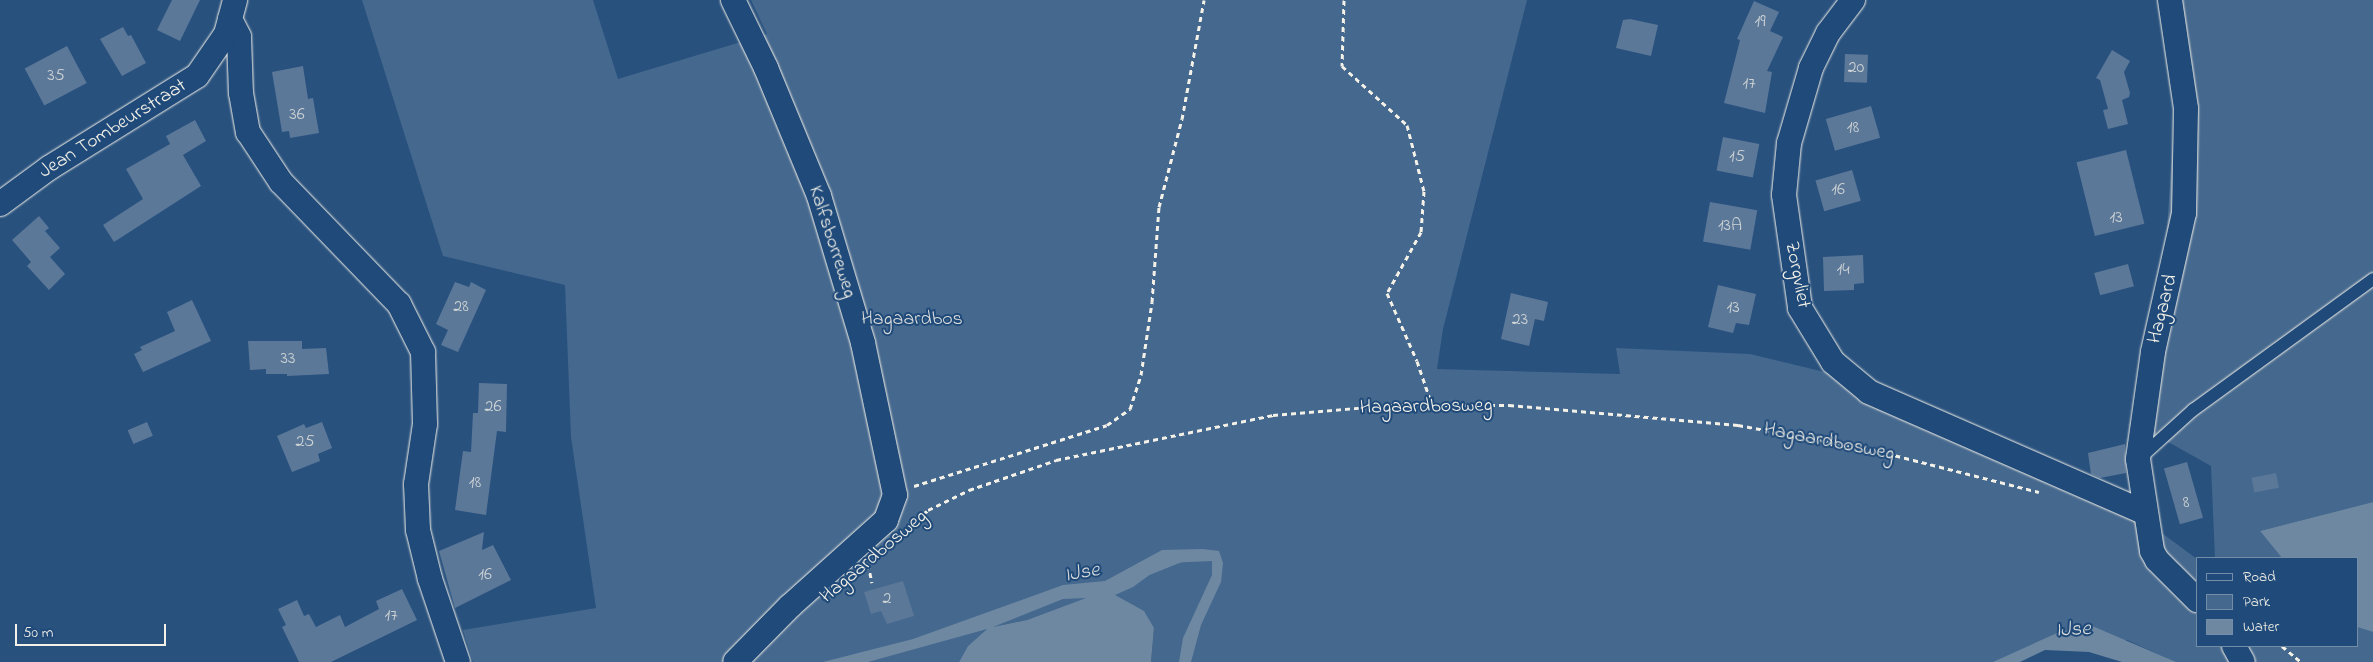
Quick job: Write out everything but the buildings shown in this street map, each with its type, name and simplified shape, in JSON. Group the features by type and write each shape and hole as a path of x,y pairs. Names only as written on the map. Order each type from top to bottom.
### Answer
{"street":[{"name":"Kalfsborreweg","path":"733,0 766,68 820,196 864,343 895,495"},
{"name":"Zorgvliet","path":"1853,0 1828,33 1811,68 1789,143 1784,195 1800,308 1833,362 1869,392 2144,512"},
{"name":"Hagaard","path":"2170,0 2186,109 2184,213 2153,352 2138,459 2144,512 2157,560 2196,599"},
{"name":"Jean Tombeurstraat","path":"0,204 49,168 197,76 219,47 233,10"},
{"path":"233,10 239,37 241,93 248,132 281,182 399,304 422,352 425,424 416,484 418,530 430,579 458,662"},
{"name":"Hagaardbosweg","path":"735,662 790,606 886,520 895,495"},
{"path":"2235,647 2243,662"}],"lane":[{"path":"2138,459 2193,410 2373,279"}],"path":[{"name":"Hagaardbosweg","path":"895,495 922,481 1107,425 1130,409 1143,366 1159,207 1182,119 1204,0"},
{"path":"1344,0 1342,66 1407,125 1424,192 1420,232 1387,293 1417,361 1432,405"},
{"name":"Hagaardbosweg","path":"907,526 928,510 969,490 1056,460 1273,415 1432,405 1509,405 1738,425 1878,450 2045,494"},
{"name":"Hagaardbosweg","path":"860,567 872,556"},
{"path":"867,561 872,583"},
{"path":"2283,647 2301,662"}],"green space":[{"name":"Hagaardbos","path":"362,0 593,0 618,79 767,34 751,0 1527,0 1443,329 1437,369 1620,374 1616,348 1750,354 1837,375 2159,531 2196,558 2196,647 2358,647 2358,627 2373,632 2373,662 2175,662 2127,640 2038,649 2005,662 1151,662 1154,628 1098,594 1027,620 988,628 968,646 959,662 473,662 463,630 596,608 571,437 565,285 443,256"},
{"path":"2163,0 2373,0 2373,502 2260,531 2281,557 2215,557 2211,466 2154,434 2129,425 2140,394 2166,244 2175,111"}],"water":[{"path":"2373,502 2373,632 2358,627 2358,557 2281,557 2260,531"},
{"path":"1203,549 1219,551 1223,563 1221,582 1201,625 1191,662 1179,662 1183,638 1212,575 1212,561 1166,563 1133,587 1115,595 1144,611 1154,628 1151,662 959,662 968,646 987,629 868,662 823,662 913,639 1063,585 1105,581 1162,550","holes":["1086,598 1027,620 993,627 1063,599"]},
{"path":"2090,625 2176,662 2122,662 2089,652 2045,650 2020,662 1993,662 2057,633"}],"waterway":[{"name":"IJse","path":"1149,572 1182,559"}]}
